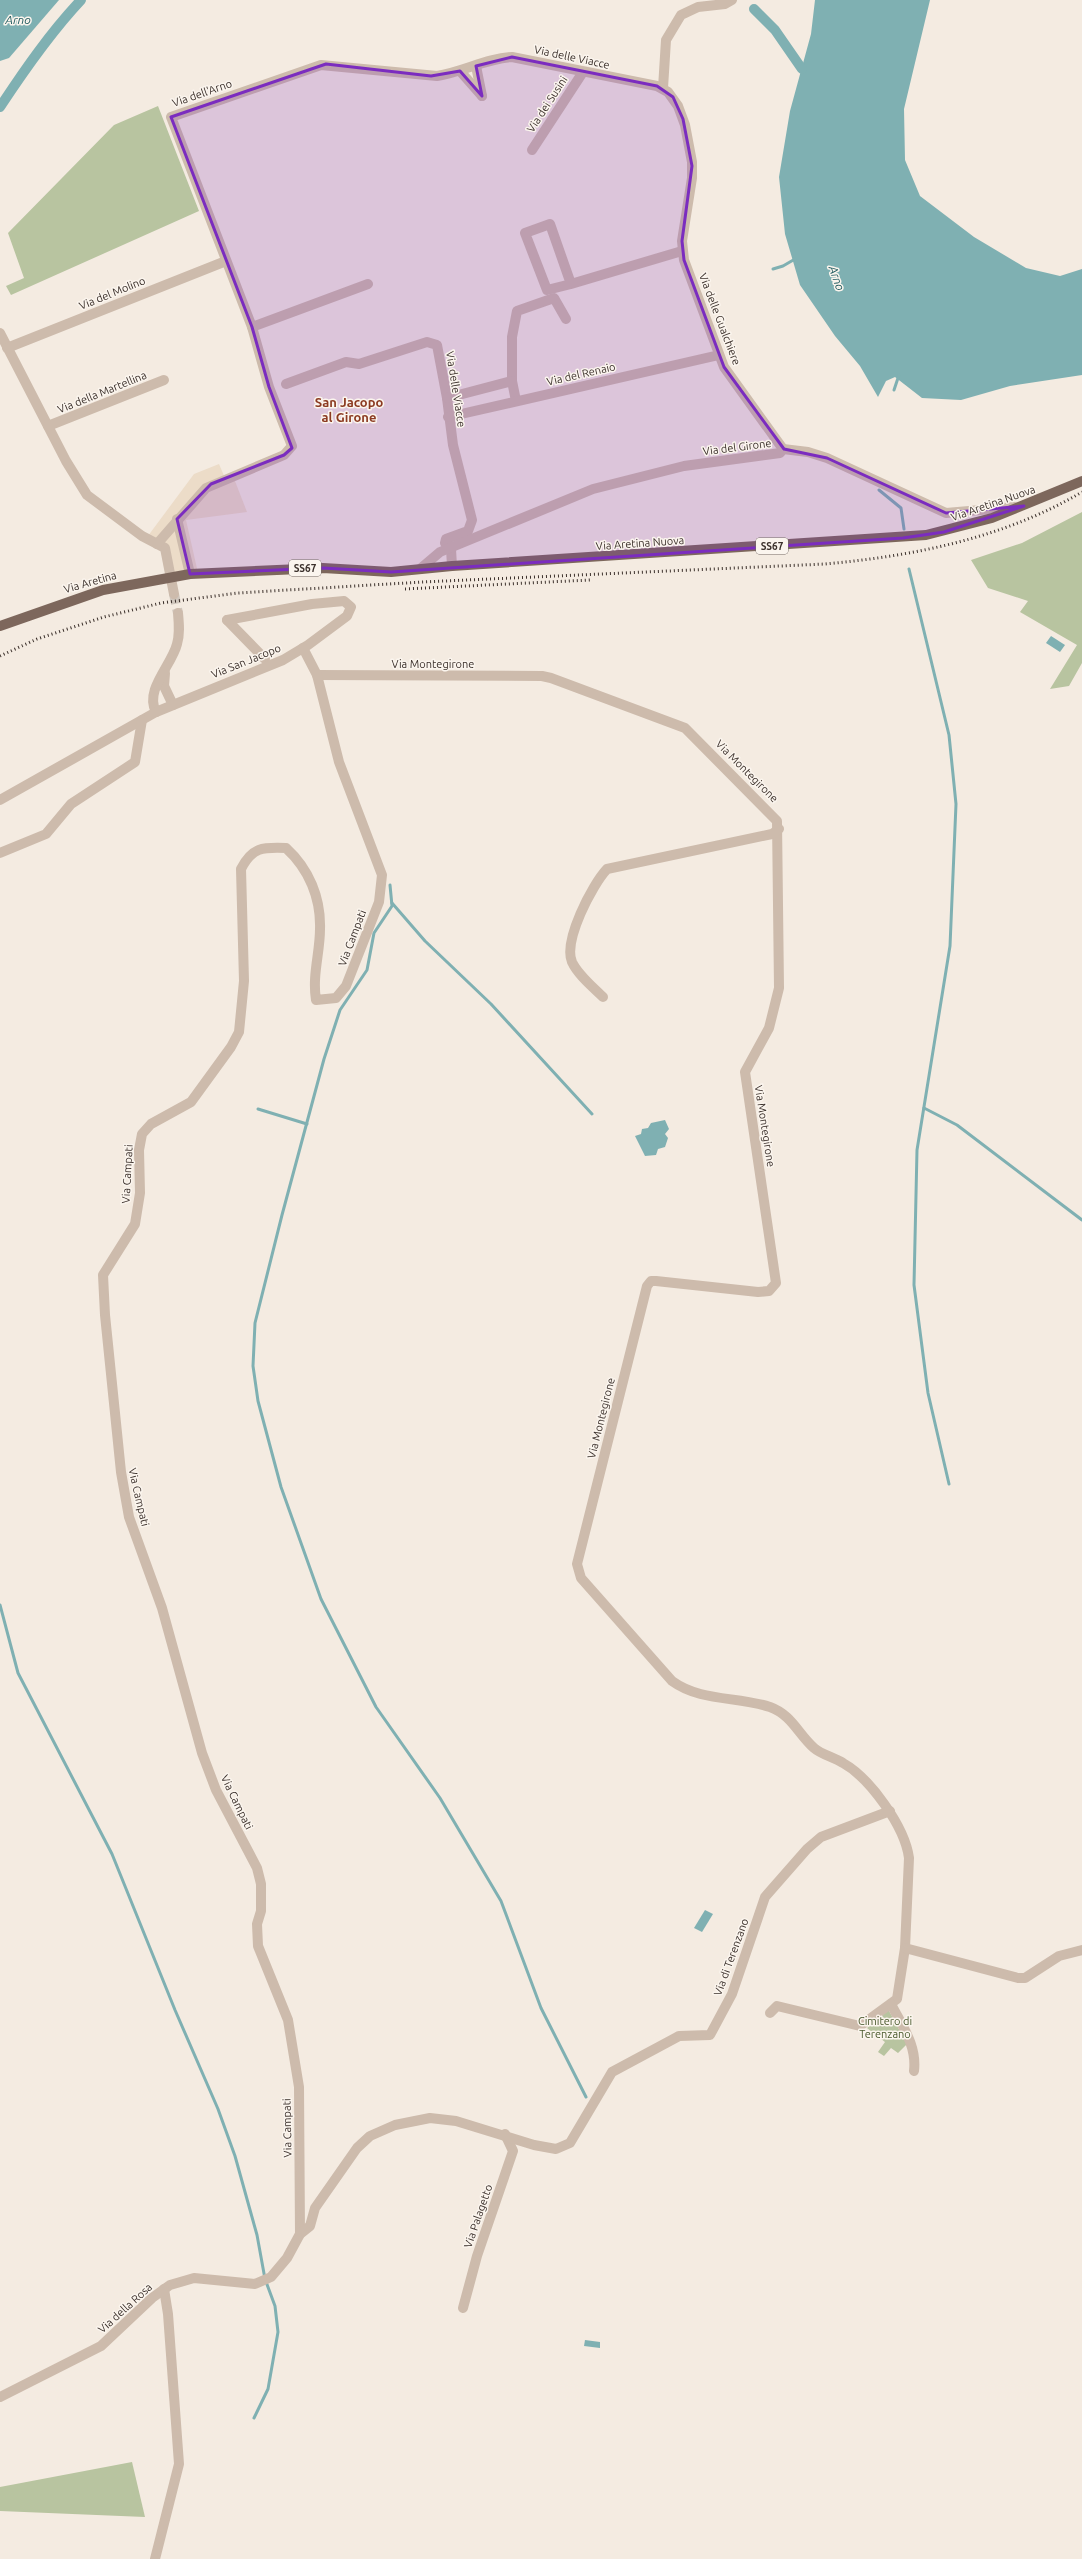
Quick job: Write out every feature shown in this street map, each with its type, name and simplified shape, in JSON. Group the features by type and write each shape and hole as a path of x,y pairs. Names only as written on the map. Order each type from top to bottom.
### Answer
{"main road":[{"name":"Via Aretina Nuova","path":"190,574 323,568 391,572 452,566 903,538 944,532 977,523 1024,506 1082,481"},
{"name":"Via Aretina","path":"0,626 102,590 171,576 190,574"}],"street":[{"path":"663,88 666,40 681,15 698,7 725,4 732,0"},
{"name":"Via delle Viacce","path":"460,71 500,58 512,57 663,88"},
{"name":"Via dell'Arno","path":"177,519 206,488 284,455 292,446 268,388 252,327 171,117 321,65 431,76 460,71"},
{"path":"460,71 482,96 476,66"},
{"name":"Via dei Susini","path":"532,150 583,72"},
{"name":"Via delle Gualchiere","path":"663,88 671,94 680,111 692,162 692,178 682,251 719,356 732,381 757,410 783,449"},
{"path":"571,284 550,224 526,233 547,290 571,284 682,251"},
{"name":"Via del Molino","path":"7,348 226,261"},
{"path":"252,327 368,284"},
{"path":"516,401 512,381 512,337 517,311 554,298 566,319"},
{"name":"Via della Martellina","path":"0,333 66,461 88,495 146,538 157,544"},
{"name":"Via delle Viacce","path":"286,384 346,362 359,364 427,342 437,345 447,398 448,417 453,445 472,524 468,531 446,539 445,543 451,549"},
{"name":"Via del Renaio","path":"448,417 719,356"},
{"name":"Via della Martellina","path":"48,426 164,380"},
{"path":"447,398 512,381"},
{"name":"Via del Girone","path":"420,569 434,556 559,501 593,489 675,468 760,457 780,453 783,449 808,452 827,458 946,513 1024,506"},
{"path":"174,594 166,549 157,544 177,519"},
{"path":"177,519 190,574"},
{"path":"451,549 452,566"},
{"name":"Via San Jacopo","path":"0,800 156,712 173,704 273,666 303,648 347,616 351,610 348,603 344,601 323,602 227,620 265,658"},
{"path":"156,712 154,694 178,640 178,613"},
{"name":"Via Campati","path":"300,2234 299,2087 288,2020 258,1946 257,1924 261,1911 261,1884 257,1868 213,1782 202,1753 162,1608 129,1516 121,1472 105,1315 103,1274 134,1224 140,1193 139,1150 142,1134 151,1124 191,1102 231,1047 239,1032 244,981 241,869 248,856 256,850 286,848 303,868 315,890 320,928 314,979 316,1000 336,998 346,986 379,902 382,875 339,762 317,675 303,648"},
{"path":"165,672 164,686 173,704"},
{"name":"Via Montegirone","path":"317,675 542,676 551,678 685,728 772,813 777,821 779,988 769,1028 745,1072 776,1283 769,1291 758,1292 656,1280 651,1281 647,1286 577,1564 581,1578 672,1681 685,1690 699,1695 759,1704 785,1714 814,1749 844,1763 862,1778 890,1811"},
{"path":"0,853 46,834 71,804 135,762 142,720"},
{"path":"603,997 572,962 570,952 588,896 597,879 607,869 772,834 778,829"},
{"path":"773,2010 860,2026 898,1999 905,1948 909,1858 908,1845 890,1811"},
{"name":"Via di Terenzano","path":"300,2234 310,2226 315,2208 357,2148 370,2136 395,2125 430,2118 456,2120 505,2134 529,2144 556,2149 570,2143 612,2072 679,2036 710,2035 732,1994 765,1897 807,1849 821,1837 890,1811"},
{"path":"905,1948 1018,1978 1026,1978 1059,1956 1082,1950"},
{"path":"891,2004 916,2056 914,2071"},
{"path":"679,2036 696,2029"},
{"path":"505,2134 513,2151 529,2144"},
{"name":"Via Palagetto","path":"463,2308 476,2256 513,2151"},
{"name":"Via della Rosa","path":"0,2397 101,2346 164,2289 194,2278 255,2284 271,2277 287,2258 300,2234"},
{"path":"156,2559 179,2464 169,2321 164,2289"}],"highlighted area":[{"path":"512,57 657,86 673,97 683,119 692,166 682,241 684,260 724,367 784,449 827,458 946,513 1024,506 944,532 903,538 391,572 323,568 190,574 177,519 211,484 284,455 292,448 269,387 252,327 171,117 326,64 431,76 460,71 482,96 476,66"}],"green space":[{"path":"158,106 199,211 11,295 6,286 24,278 8,233 114,125"},
{"path":"1082,512 1082,663 1069,686 1050,689 1077,645 1020,612 1028,601 988,588 971,560 1022,543"},
{"name":"Cimitero di Terenzano","path":"888,2009 907,2044 898,2053 891,2048 884,2056 878,2052 885,2042 867,2028"},
{"path":"132,2462 145,2517 0,2511 0,2487"}],"shaded area":[{"path":"219,464 225,478 233,476 247,512 186,520 198,573 166,577 161,551 145,540 194,474"}],"water":[{"name":"Arno","path":"0,0 59,0 9,58 0,61"},
{"path":"815,0 930,0 904,109 905,160 920,196 974,237 1026,268 1060,276 1082,269 1082,375 1010,386 961,400 922,398 895,377 886,381 878,397 860,366 835,336 800,285 785,234 779,177 790,111 811,34"},
{"path":"1051,636 1065,645 1060,652 1046,643"},
{"path":"665,1120 669,1129 665,1134 668,1138 665,1147 658,1149 656,1155 645,1156 635,1136 641,1134 642,1129 648,1128 651,1123"},
{"path":"705,1910 713,1914 702,1932 694,1928"},
{"path":"585,2340 600,2342 600,2348 584,2346"}],"waterway":[{"path":"0,107 38,52 81,0"},
{"path":"754,9 775,30 802,69"},
{"path":"773,269 783,266 795,259"},
{"path":"894,390 899,375"},
{"path":"879,490 901,508 904,529"},
{"path":"909,569 949,735 956,804 950,946 917,1150 914,1285 928,1393 949,1484"},
{"path":"390,885 392,906 374,933 367,970 340,1010 324,1059 282,1215 255,1323 253,1366 258,1401 281,1487 321,1599 376,1707 440,1798 501,1901 541,2008 586,2097"},
{"path":"392,903 425,941 491,1004 592,1114"},
{"path":"924,1108 957,1125 1082,1220"},
{"path":"258,1109 307,1124"},
{"path":"0,1605 18,1673 112,1854 175,2010 218,2109 235,2156 257,2235 265,2279 275,2306 278,2332 268,2389 254,2418"}],"tunnel":[{"path":"174,594 178,613"}],"railway":[{"path":"0,656 37,639 104,617 161,603 238,593 422,582 825,564 892,556 925,550 990,533 1021,522 1082,492"},
{"path":"405,589 590,580"}],"district":[{"name":"San Jacopo al Girone","path":"349,410"}]}
